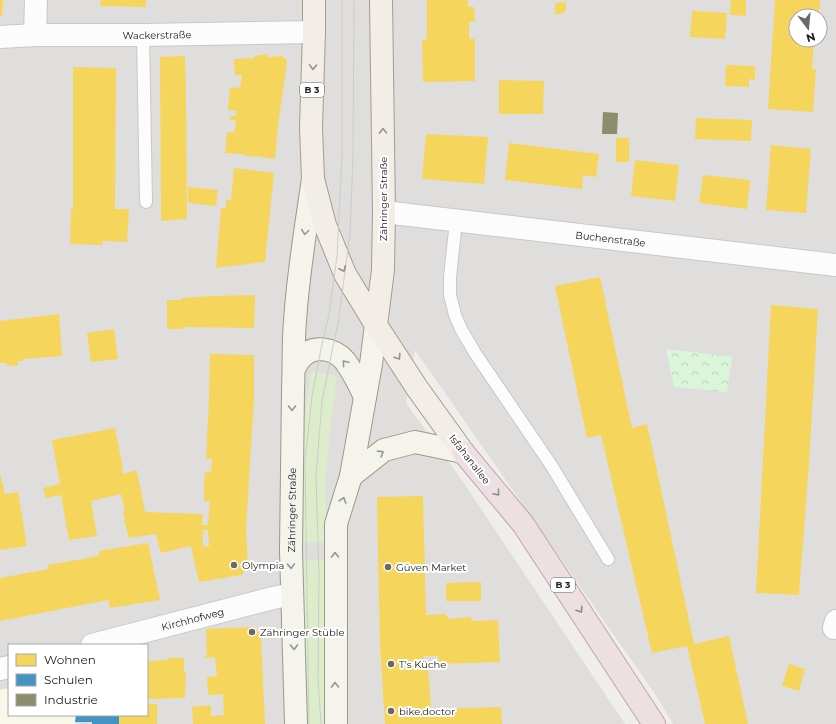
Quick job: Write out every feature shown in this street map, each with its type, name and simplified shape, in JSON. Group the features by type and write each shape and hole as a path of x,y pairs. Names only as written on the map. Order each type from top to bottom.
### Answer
{"highway":[{"name":"Isfahanallee","path":"463,452 523,524 654,724"}],"main road":[{"name":"Zähringer Straße","path":"313,179 311,127 314,0"},
{"name":"Zähringer Straße","path":"376,325 383,270 384,212 381,0"},
{"name":"Isfahanallee","path":"313,179 325,225 345,274 417,388 463,452"}],"street":[{"path":"35,35 36,0"},
{"name":"Wackerstraße","path":"0,37 35,35 314,32"},
{"name":"Zähringer Straße","path":"296,724 291,535 295,322 313,179"},
{"name":"Buchenstraße","path":"384,212 836,265"},
{"name":"Zähringer Straße","path":"336,724 336,524 350,476 363,412 364,397 371,364 376,325"},
{"name":"Zähringer Straße","path":"294,369 301,358 308,352 321,349 332,351 344,360 358,382 364,397"},
{"path":"350,476 384,450 415,442 463,452"},
{"name":"Kirchhofweg","path":"96,644 292,594"}],"lane":[{"path":"143,35 146,202"},
{"path":"456,221 450,277 450,294 458,322 475,353 551,465 608,559"}],"shaded area":[{"path":"0,0 836,0 836,724 673,724 655,694 415,350 406,403 459,476 625,724 0,724"},
{"path":"661,280 735,288 728,349 655,341"},
{"path":"8,688 8,716 76,716 75,724 0,724 0,690"}],"green space":[{"path":"666,349 732,357 727,392 674,387"},
{"path":"311,372 337,376 326,473 326,542 300,542 301,473 304,423"},
{"path":"326,560 329,724 304,724 301,561"}],"building: Wohnen":[{"path":"0,0 3,0 2,16 0,16"},
{"path":"101,0 146,0 146,7 100,6"},
{"path":"427,0 468,0 468,7 474,7 475,22 469,21 469,39 475,39 475,81 423,82 422,40 427,39"},
{"path":"731,0 746,0 746,16 730,15"},
{"path":"775,0 820,0 820,8 788,8 788,48 813,48 812,69 816,69 813,112 768,109"},
{"path":"566,2 566,10 562,14 555,14 555,3"},
{"path":"692,11 727,13 725,39 690,37"},
{"path":"267,54 268,57 282,56 287,62 275,159 225,153 227,132 234,133 236,120 229,120 231,116 236,116 237,111 228,110 230,87 240,88 242,75 235,75 234,59 254,58 255,56"},
{"path":"185,56 187,219 161,221 160,57"},
{"path":"726,65 755,66 755,80 749,79 749,87 725,86"},
{"path":"73,67 116,68 115,209 129,209 127,242 102,241 103,245 70,244 71,209 73,209"},
{"path":"499,80 544,81 543,114 499,114"},
{"path":"696,118 752,120 751,141 695,139"},
{"path":"426,134 488,137 484,184 422,179"},
{"path":"616,138 629,138 629,162 616,162"},
{"path":"509,143 599,154 596,177 583,175 582,189 505,180"},
{"path":"771,145 811,149 806,213 766,210"},
{"path":"635,160 679,165 675,201 631,196"},
{"path":"234,168 274,173 265,262 216,268 221,208 226,208 226,200 231,200"},
{"path":"703,175 750,180 747,209 699,203"},
{"path":"188,187 218,190 216,206 188,203"},
{"path":"600,277 632,428 647,424 694,644 729,636 748,724 705,724 687,646 652,653 601,435 587,438 555,286"},
{"path":"255,295 254,328 183,327 183,329 167,329 167,300 181,300 182,298 212,296"},
{"path":"771,305 818,309 809,464 799,595 756,593"},
{"path":"59,314 62,356 23,359 23,361 18,361 18,365 7,366 7,363 0,363 0,321"},
{"path":"114,329 118,359 91,362 87,333"},
{"path":"210,354 254,355 254,399 246,529 248,565 242,575 199,582 191,546 161,553 156,534 129,538 124,520 123,512 125,511 121,494 91,501 97,536 69,540 61,495 46,498 43,488 60,484 52,440 115,428 123,474 137,470 145,512 203,514 202,525 208,525 210,501 204,501 204,485 205,472 211,472 212,458 206,459","holes":["203,530 208,530 209,546 204,547"]},
{"path":"0,474 5,494 18,492 27,546 0,550"},
{"path":"423,496 426,615 445,614 450,619 469,617 474,621 498,620 500,662 439,664 438,656 424,656 424,665 428,665 431,709 425,709 425,716 437,715 437,709 501,707 502,724 385,724 380,645 377,497"},
{"path":"148,543 160,600 110,608 108,600 0,621 0,578 49,569 48,565 99,556 99,551"},
{"path":"481,582 481,601 446,601 446,583"},
{"path":"252,627 260,633 261,637 265,724 193,724 192,707 211,705 211,716 224,715 223,694 208,695 207,678 217,676 215,657 205,658 204,656 207,655 206,629"},
{"path":"168,658 184,658 184,671 186,672 185,698 148,699 148,661 168,660"},
{"path":"789,664 805,669 799,691 782,686"},
{"path":"148,704 157,704 157,724 119,724 119,716 148,716"}],"building: Schulen":[{"path":"76,716 119,716 119,724 92,724 92,722 75,722"}],"building: Industrie":[{"path":"603,112 618,113 617,134 602,134"}],"tram line":[{"path":"309,724 305,462 312,396 329,314 337,256 342,157 342,0"},
{"path":"321,724 318,679 319,575 316,475 322,402 338,324 350,234 353,156 354,0"}],"place":[{"name":"Olympia","path":"234,565"},
{"name":"Güven Market","path":"388,567"},
{"name":"Zähringer Stüble","path":"252,632"},
{"name":"T's Küche","path":"391,664"},
{"name":"bike.doctor","path":"391,711"}]}
